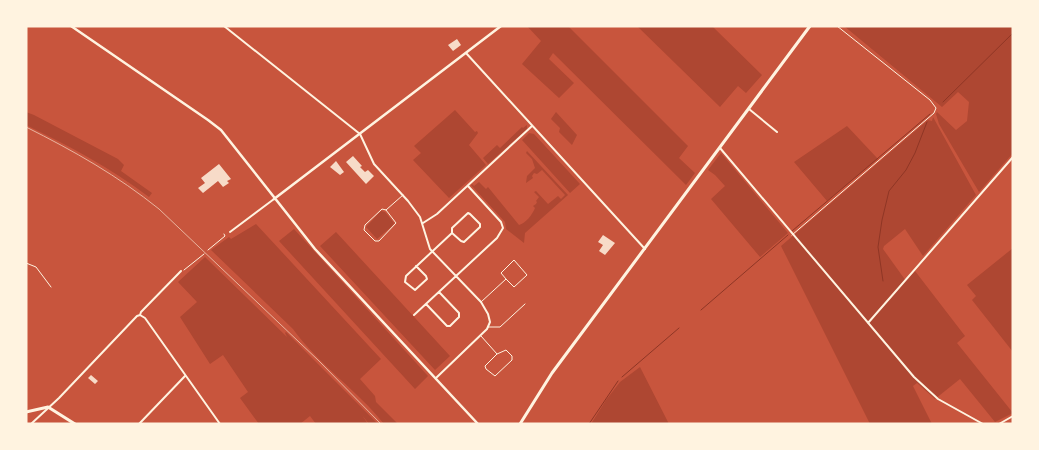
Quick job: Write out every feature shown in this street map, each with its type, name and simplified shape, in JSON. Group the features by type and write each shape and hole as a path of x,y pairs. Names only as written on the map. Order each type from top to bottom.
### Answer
{"main road":[{"path":"520,424 552,373 810,26"},
{"path":"26,412 48,407 74,424"}],"street":[{"path":"71,26 216,126 230,139 274,199 315,249 478,424"},
{"path":"224,26 360,134 374,164 417,212 423,223 426,241 432,252 481,302 489,317 488,327 435,378"},
{"path":"230,232 501,26"},
{"path":"466,53 645,249"},
{"path":"749,109 777,132"},
{"path":"423,223 438,214 532,126"},
{"path":"720,148 792,235 926,388 938,399 983,424"},
{"path":"868,323 1013,156"},
{"path":"414,315 497,238 503,228 501,222 468,186"},
{"path":"416,266 427,279 415,290 404,279 416,266 452,233 452,228 466,214 470,214 480,224 480,227 464,242 452,233"},
{"path":"31,424 59,398 182,271"},
{"path":"426,304 447,326 450,326 460,318 459,313 439,292"},
{"path":"140,315 145,318 220,424"},
{"path":"139,424 185,376"},
{"path":"999,424 1013,416"},
{"path":"213,423 216,419"},
{"path":"306,423 311,424"}],"lane":[{"path":"792,235 934,113 936,108 930,100 837,26"},
{"path":"386,210 396,223 379,241 375,241 364,230 364,227 382,209 386,210 403,196"},
{"path":"514,260 527,275 514,287 506,279 501,273 514,260"},
{"path":"26,263 36,266 51,286"},
{"path":"481,302 506,279"},
{"path":"488,327 500,327 525,304"},
{"path":"480,336 497,354"},
{"path":"502,350 506,350 512,356 512,360 495,376 485,366 497,354 502,350"}],"path":[{"path":"208,250 225,236 224,234"},
{"path":"182,271 204,254"}],"shaded area":[{"path":"527,26 568,26 688,146 679,158 695,173 686,185 553,53 549,59 574,83 559,98 522,64 541,41"},
{"path":"637,26 712,26 762,75 746,93 738,86 720,107"},
{"path":"844,26 1013,26 1013,153 979,192 939,124 936,114 937,112 956,130 967,121 969,102 958,92 942,107"},
{"path":"455,110 475,132 477,131 478,133 469,145 486,165 449,198 413,160 421,153 414,146"},
{"path":"26,112 118,159 124,165 121,171 152,193 149,197 120,176 26,125"},
{"path":"556,112 577,135 572,145 559,132 560,128 551,119"},
{"path":"933,117 976,195 923,256 905,229 884,246 883,249 906,281 915,271 965,336 957,343 1013,413 995,422 960,379 935,399 917,383 913,386 932,424 870,424 781,246 928,120 932,121"},
{"path":"527,125 527,129 488,164 483,158 497,145 500,148 522,127"},
{"path":"847,126 878,159 827,201 794,162"},
{"path":"529,133 534,134 580,184 570,193 522,140"},
{"path":"527,151 568,195 525,233 524,243 506,229 505,222 471,185 474,186 479,182 486,189 488,187 519,225 522,224 529,218 535,208 533,206 539,197 534,192 536,191 548,204 558,196 561,199 565,195 542,170 537,174 534,173 533,178 526,183 527,176 535,168 532,159 526,153"},
{"path":"721,153 788,233 760,257 711,199 725,186 708,170"},
{"path":"381,211 385,212 394,223 377,239 366,227"},
{"path":"256,224 381,359 360,379 375,396 376,402 398,424 384,424 314,354 293,329 211,250 229,237 231,239"},
{"path":"294,229 428,376 415,389 279,241"},
{"path":"336,232 450,356 435,370 320,246"},
{"path":"1013,248 1013,352 972,300 976,296 967,285"},
{"path":"205,257 287,337 286,332 378,424 369,424 362,415 368,424 316,424 310,416 300,424 259,424 240,398 248,392 223,355 210,364 180,317 197,302 178,282"},
{"path":"640,367 669,424 591,424 620,382"}],"building":[{"path":"457,39 461,45 453,51 448,45"},
{"path":"353,156 365,172 368,170 374,176 366,184 346,162"},
{"path":"336,161 344,172 340,175 330,167"},
{"path":"219,164 231,179 227,181 229,183 223,187 218,181 203,193 198,188 205,183 201,178"},
{"path":"603,235 615,243 605,255 599,251 603,245 598,242"},
{"path":"91,375 98,381 95,384 88,378"}],"waterway":[{"path":"943,102 1013,33"},
{"path":"792,231 930,114"},
{"path":"883,281 878,247 889,191 906,170 927,122"},
{"path":"701,310 788,235"},
{"path":"622,377 679,328"},
{"path":"589,424 618,381"}],"railway":[{"path":"26,127 95,165 159,209 319,361 381,424"}]}
